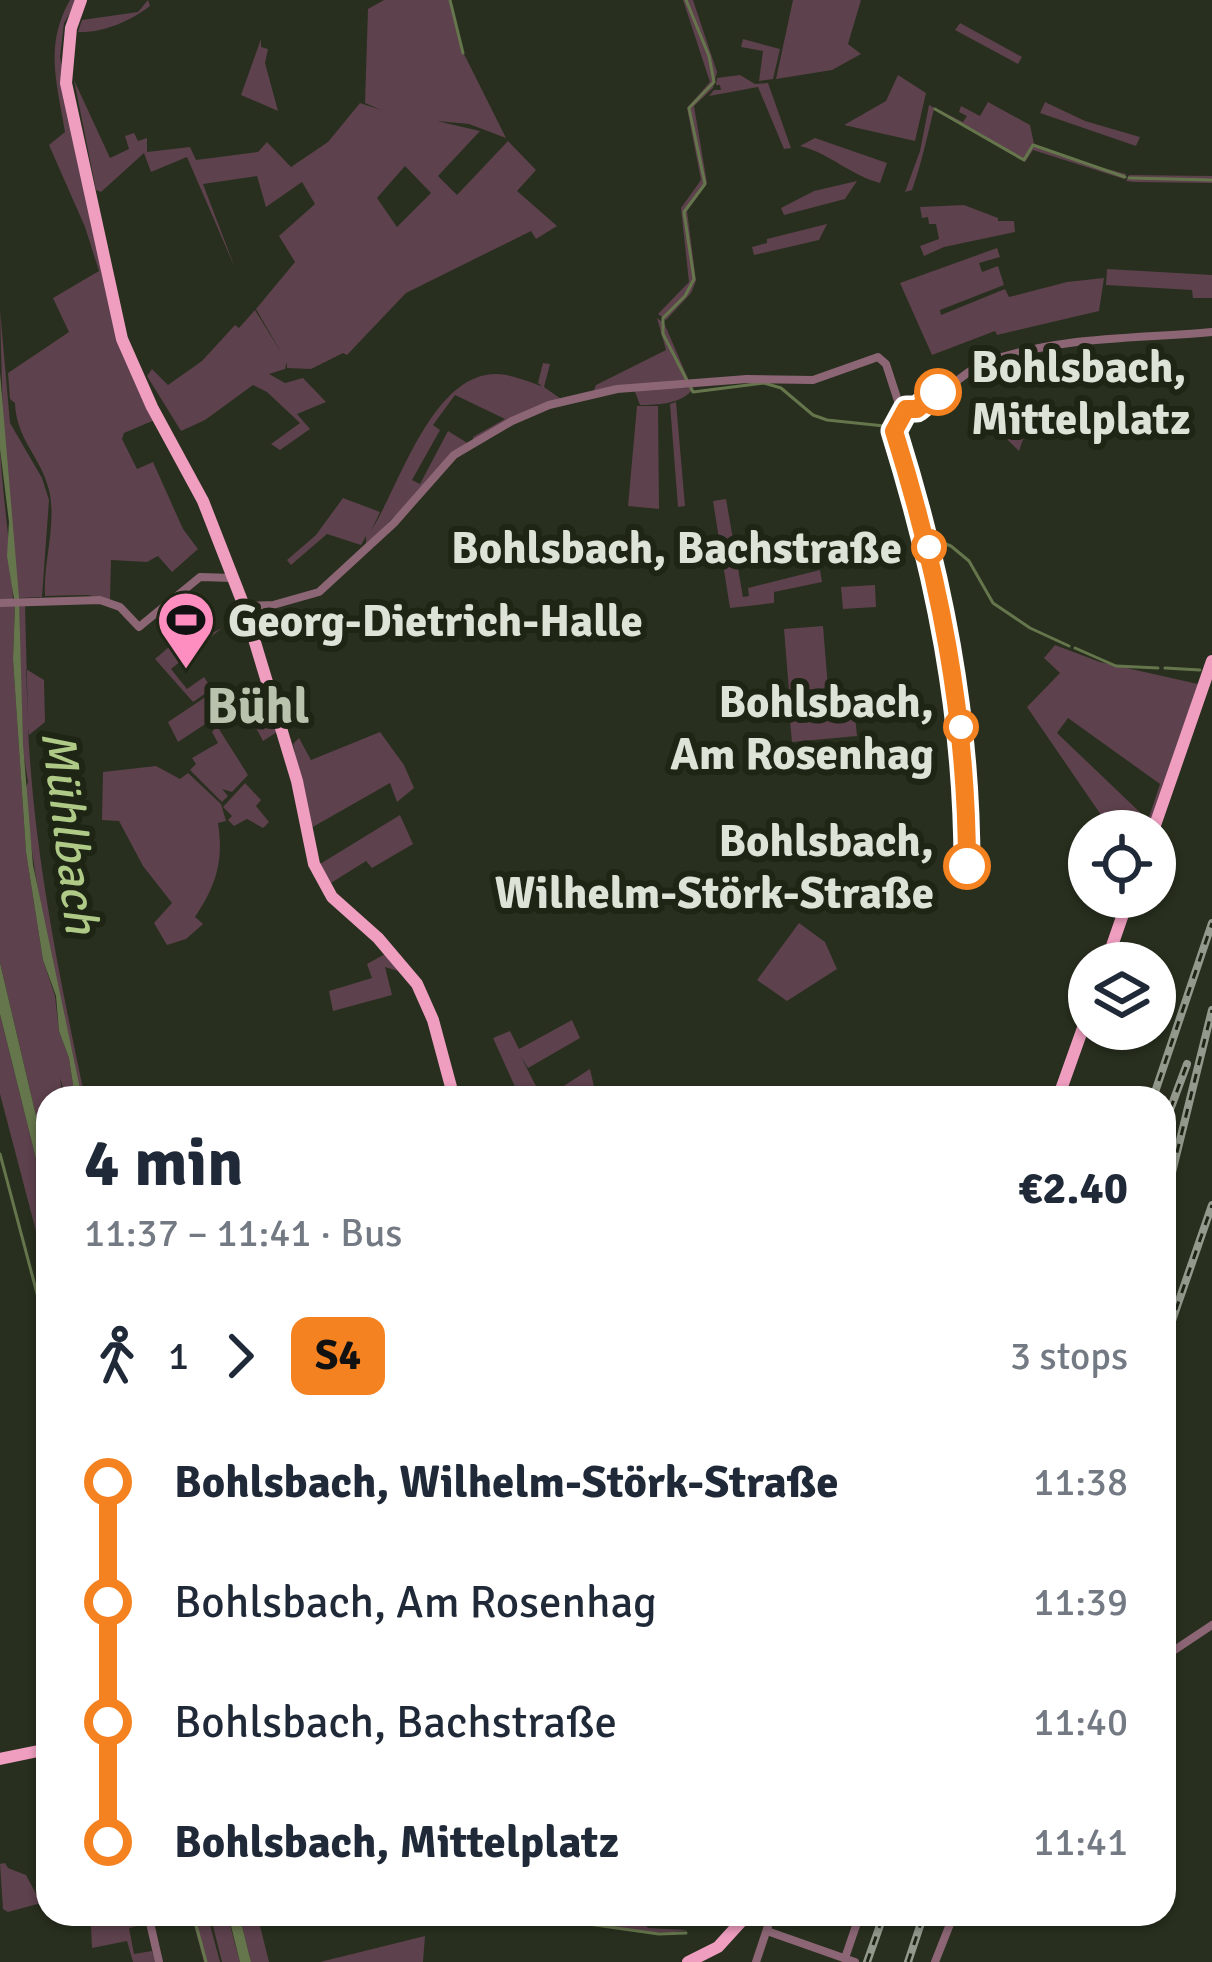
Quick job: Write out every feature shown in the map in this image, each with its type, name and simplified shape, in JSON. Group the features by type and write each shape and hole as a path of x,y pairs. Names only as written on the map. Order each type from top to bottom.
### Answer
{"main road":[{"path":"81,0 65,59 69,101 122,339 203,501 234,578 297,781 314,864 332,897 387,946 417,984 434,1020 451,1086"},
{"path":"1161,810 1212,661"},
{"path":"1062,1086 1075,1050"},
{"path":"0,1748 16,1755"},
{"path":"0,1759 36,1750"},
{"path":"688,1962 718,1947 737,1926"}],"street":[{"path":"244,606 288,602 319,592 394,523 445,463 512,421 591,393 747,379 813,380 878,356 886,364 894,393 906,409 917,409 972,368 1033,350 1084,339 1212,332"},
{"path":"4,603 100,600 119,608 139,626 200,577 234,578"},
{"path":"1176,1649 1212,1625"},
{"path":"151,1926 159,1962"},
{"path":"756,1962 768,1926"},
{"path":"767,1931 850,1960 857,1926"},
{"path":"935,1962 949,1926"}],"shaded area":[{"path":"70,0 78,0 64,23 60,57 112,309 157,419 124,433 122,439 137,469 153,462 183,529 198,549 172,572 158,556 147,562 111,560 110,600 88,595 45,596 49,490 10,399 8,373 69,332 53,298 99,271 49,145 65,132 55,49"},
{"path":"148,0 150,6 125,21 78,32 82,20 138,12"},
{"path":"384,0 450,0 463,52 506,138 469,124 437,121 480,131 438,176 457,195 508,141 536,170 517,191 557,226 536,239 531,231 406,293 347,355 311,369 287,368 287,362 285,369 269,374 285,383 303,378 326,402 297,414 310,429 280,450 271,444 300,423 253,385 205,420 181,431 147,376 152,369 168,385 202,361 255,310 282,354 256,309 295,262 279,236 315,204 302,182 266,207 257,176 203,184 235,268 187,157 151,172 144,153 101,192 96,190 74,80 110,158 129,149 125,136 134,133 138,141 147,138 147,152 190,147 196,160 258,152 267,142 291,167 328,142 360,103 381,110 365,103 368,9","holes":["405,166 431,193 397,227 377,198"]},
{"path":"683,0 693,0 717,72 713,88 694,106 707,183 687,211 696,281 666,320 658,314 689,282 681,208 701,180 687,108 710,82"},
{"path":"793,0 861,0 848,44 861,54 832,70 776,79"},
{"path":"960,23 1022,57 1018,64 955,30"},
{"path":"261,39 261,47 268,49 265,63 278,111 241,95"},
{"path":"743,39 780,49 773,79 759,81 763,51 741,47"},
{"path":"740,75 755,84 768,83 791,148 784,149 758,87 709,96 721,90 717,78"},
{"path":"898,75 926,93 915,141 844,125 886,101"},
{"path":"988,102 1030,125 1034,144 1126,174 1124,179 1033,150 1025,162 934,109 912,190 905,192 929,105 963,122 967,116 959,112 961,106 980,116"},
{"path":"1045,102 1085,121 1140,137 1136,146 1040,113"},
{"path":"815,138 887,163 880,183 800,146"},
{"path":"1129,175 1212,176 1212,183 1126,181"},
{"path":"857,181 845,199 784,215 781,208 814,191"},
{"path":"964,205 998,221 1014,221 1015,232 944,247 924,256 920,246 939,239 936,224 922,218 920,207"},
{"path":"827,224 819,240 754,255 752,247 767,239"},
{"path":"997,248 1000,257 979,263 982,272 998,266 1004,285 940,310 941,315 1005,289 1009,297 1104,278 1099,311 997,335 995,331 932,355 900,283"},
{"path":"1107,269 1212,275 1212,298 1193,298 1192,290 1106,285"},
{"path":"0,310 10,423 42,478 49,500 42,597 19,598 17,592 3,427"},
{"path":"657,318 664,323 689,381 594,390 666,350"},
{"path":"543,363 550,364 544,387 561,399 473,441 505,419 455,395 433,425 440,430 412,480 420,484 448,431 469,444 366,544 366,536 361,545 327,534 291,565 287,560 316,535 343,498 380,512 371,531 420,435 454,392 473,379 496,374 542,386 538,383"},
{"path":"0,373 19,597 23,744 33,865 79,1086 73,1086 59,1031 26,852 13,659 15,605 0,449"},
{"path":"694,388 677,400 647,405 640,405 634,389"},
{"path":"998,398 1033,411 1019,451 985,418"},
{"path":"676,402 685,506 678,507 670,404"},
{"path":"637,406 658,406 659,509 628,506"},
{"path":"0,449 11,561 13,599 0,599"},
{"path":"726,499 743,597 749,596 748,588 820,570 822,582 774,592 774,603 730,608 713,501"},
{"path":"875,585 876,607 843,609 841,587"},
{"path":"15,605 13,659 26,852 43,960 73,1086 62,1086 60,1078 61,1086 36,1086 36,1116 0,963 0,606"},
{"path":"19,605 25,605 27,669 44,680 45,722 29,735 28,728 36,822 83,1086 77,1084 50,956 33,857 22,745"},
{"path":"198,622 208,635 222,628 171,669 187,689 204,677 212,689 193,702 155,659"},
{"path":"823,626 828,688 789,691 784,629"},
{"path":"1055,645 1100,662 1198,684 1155,810 1151,810 1160,784 1068,718 1057,733 1138,810 1098,810 1027,707 1060,673 1044,658"},
{"path":"213,692 219,701 206,709 213,719 178,742 168,722"},
{"path":"853,695 857,736 792,742 788,701"},
{"path":"253,702 256,707 271,702 277,732 263,741 245,707"},
{"path":"217,726 248,775 232,792 222,789 228,796 222,802 190,770 196,764 192,758 218,743 212,732"},
{"path":"380,732 414,788 397,802 390,783 311,828 293,744 299,738 311,760"},
{"path":"156,766 180,779 188,773 221,804 226,821 218,823 217,873 195,917 203,924 186,939 167,945 154,923 172,903 143,866 119,821 102,820 103,772"},
{"path":"245,783 261,800 256,806 269,822 263,828 247,819 234,826 228,820 232,816 223,807"},
{"path":"400,815 413,844 372,868 366,861 331,883 320,864"},
{"path":"799,923 825,942 837,969 787,1001 757,980"},
{"path":"385,954 398,971 385,967 392,995 333,1011 329,991 372,978 367,964"},
{"path":"0,963 36,1116 36,1159 0,1014"},
{"path":"0,1014 36,1159 36,1231 0,1094"},
{"path":"572,1020 580,1038 528,1068 521,1057 536,1086 515,1086 493,1038 510,1031 519,1049"},
{"path":"590,1069 594,1086 564,1086"},
{"path":"0,1864 26,1875 36,1904 8,1912 3,1909"},
{"path":"138,1926 129,1928 134,1954 152,1951 155,1962 133,1962 127,1941 92,1948 91,1927"},
{"path":"194,1926 210,1926 220,1962 204,1962"},
{"path":"213,1926 230,1926 240,1962 222,1962"},
{"path":"231,1926 242,1926 251,1962 240,1962"},
{"path":"242,1926 260,1926 269,1962 251,1962"},
{"path":"601,1926 688,1930 659,1933"},
{"path":"425,1936 423,1962 320,1962"}],"waterway":[{"path":"450,0 463,53"},
{"path":"686,0 709,56 714,82 689,108 705,184 684,212 694,279 663,318 663,334 693,392 764,383 781,388 813,415 827,420 894,427 929,531"},
{"path":"935,109 1024,160 1033,145 1125,177"},
{"path":"1129,178 1212,180"},
{"path":"935,540 969,561 993,603 1069,646"},
{"path":"1075,648 1116,666 1158,668"},
{"path":"1165,668 1200,670"},
{"path":"0,1154 36,1290"},
{"path":"196,1926 206,1962"},
{"path":"602,1926 686,1933"}],"railway":[{"path":"1157,1086 1212,923"},
{"path":"1176,1156 1212,1010"},
{"path":"1176,1094 1187,1064"},
{"path":"1176,1309 1212,1205"},
{"path":"867,1962 880,1926"},
{"path":"908,1962 920,1926"}],"bus line":[{"name":"S4","path":"938,392 917,409 906,409 894,431 938,584 961,727 967,866"}],"place":[{"name":"Bohlsbach, Mittelplatz","path":"938,392"},
{"name":"Bohlsbach, Bachstraße","path":"929,547"},
{"name":"Georg-Dietrich-Halle","path":"186,671"},
{"name":"Bohlsbach, Am Rosenhag","path":"961,727"},
{"name":"Bohlsbach, Wilhelm-Störk-Straße","path":"967,866"}],"district":[{"name":"Bühl","path":"258,705"}],"water label":[{"name":"Mühlbach","path":"71,832"}]}
